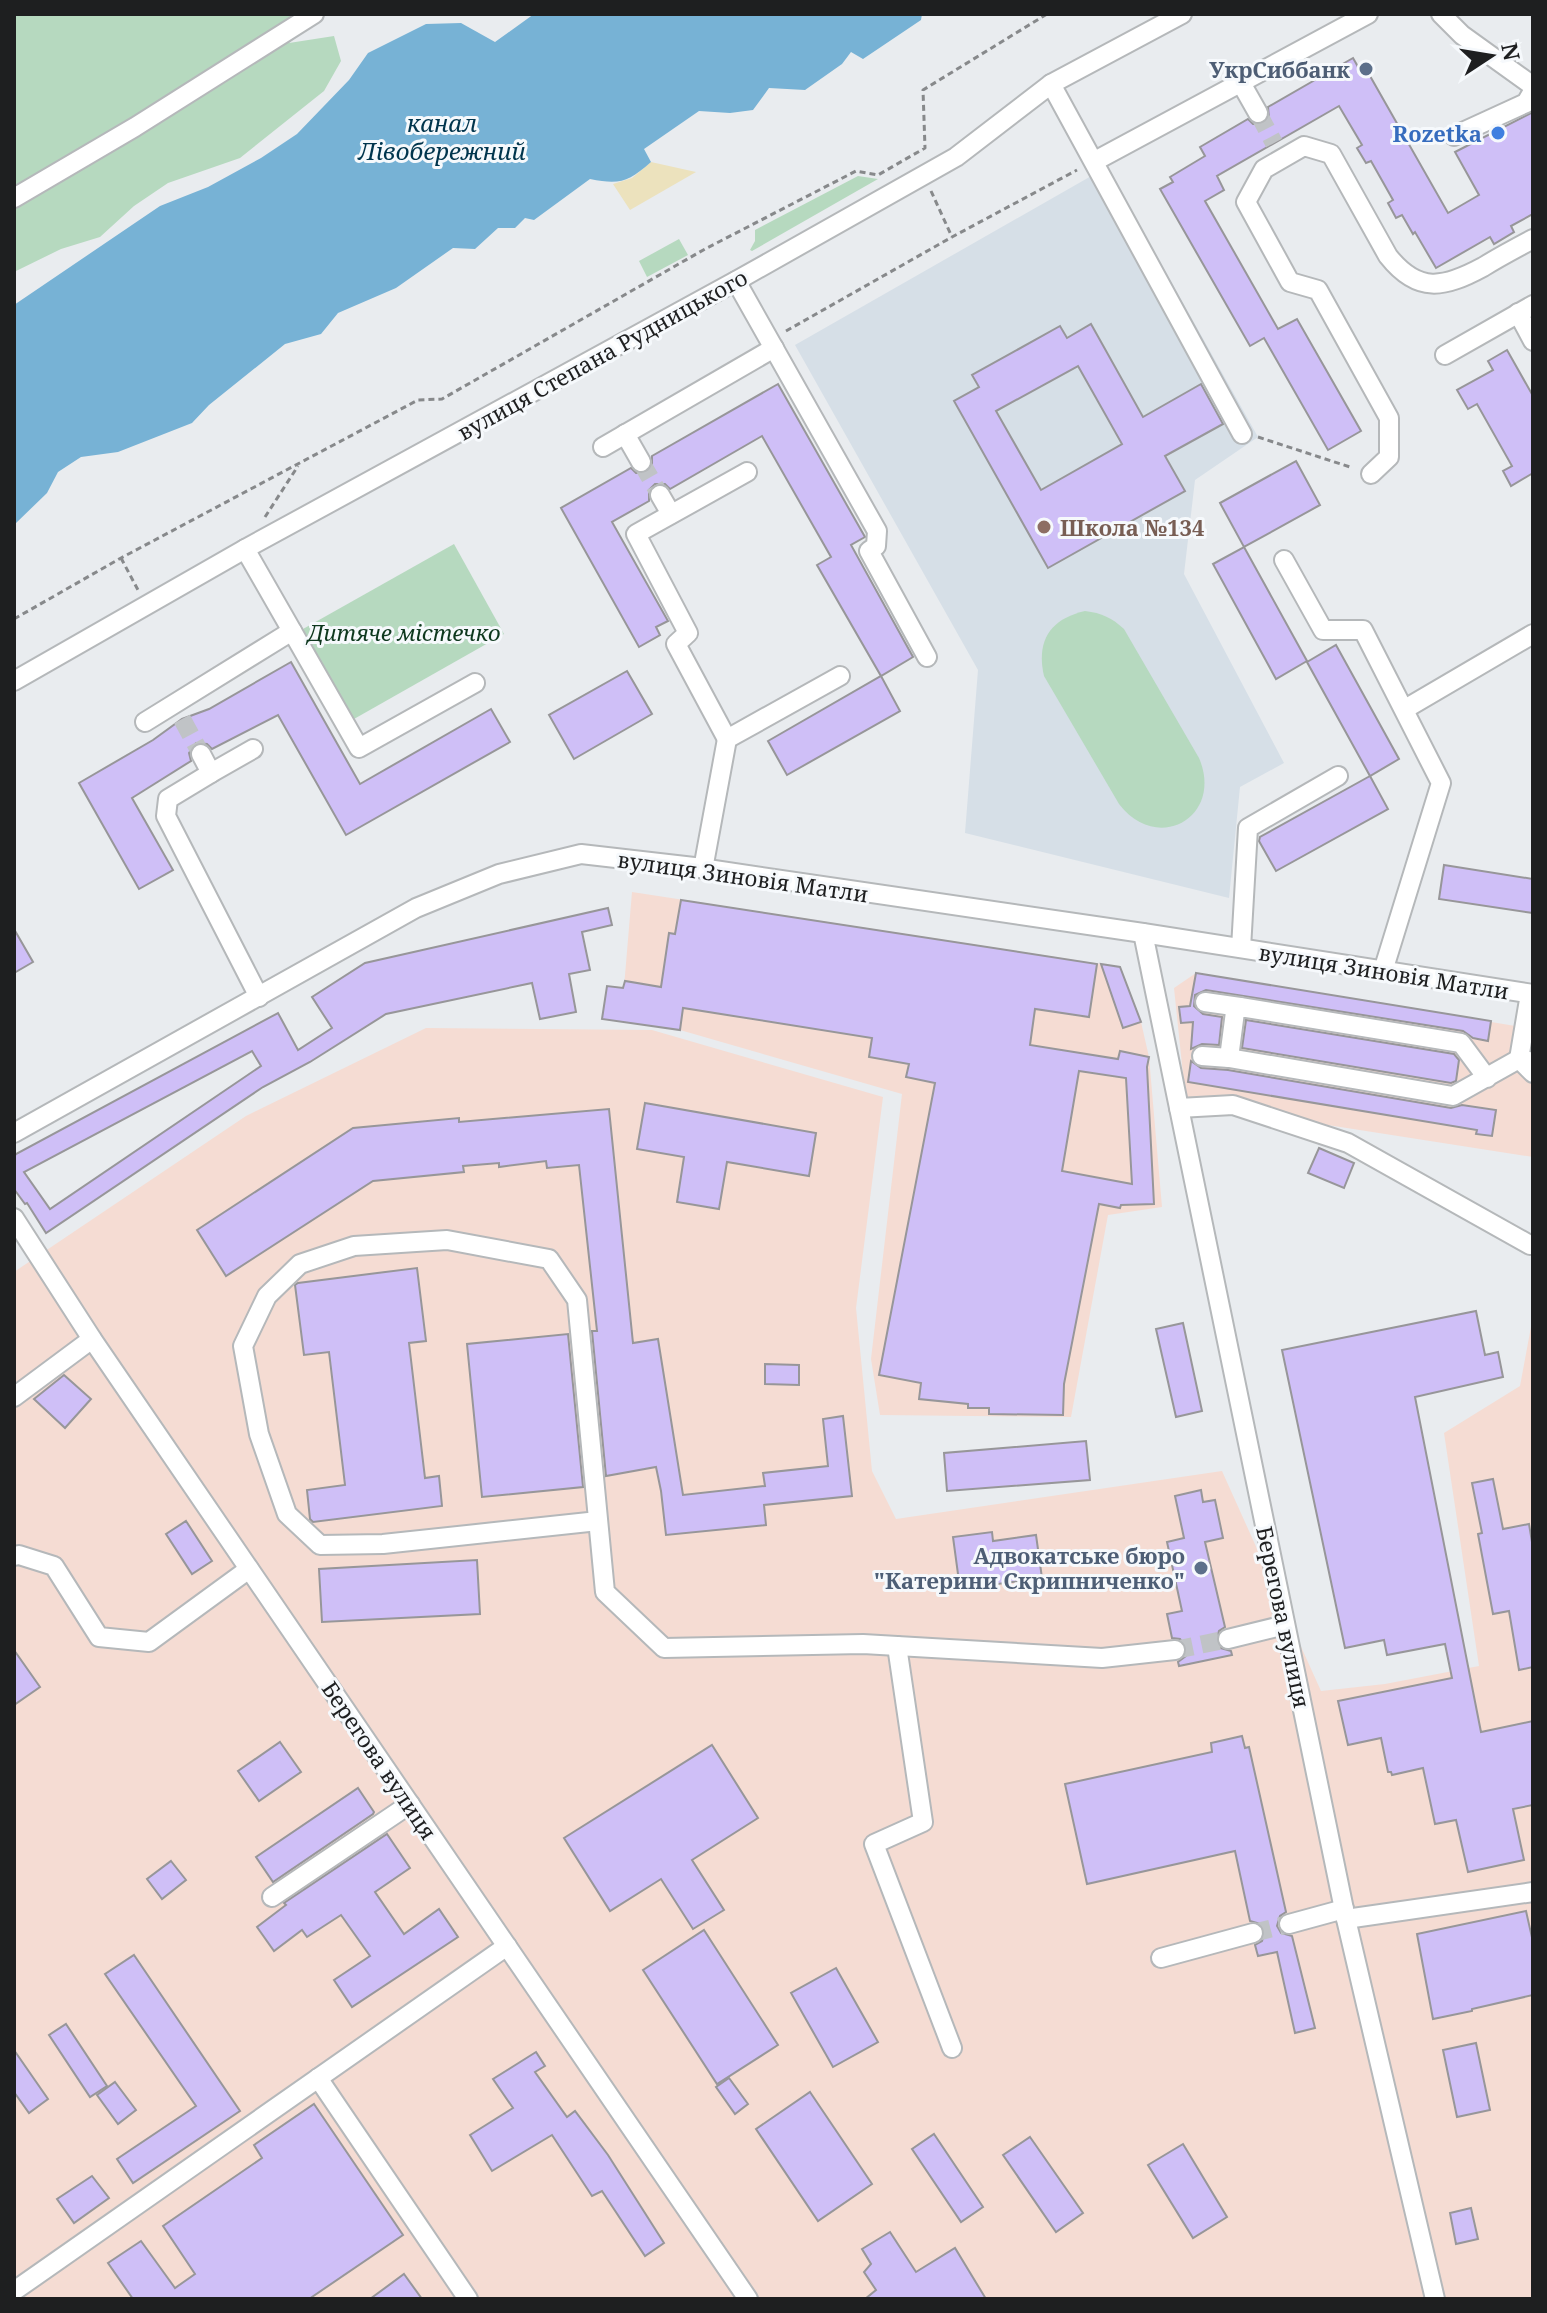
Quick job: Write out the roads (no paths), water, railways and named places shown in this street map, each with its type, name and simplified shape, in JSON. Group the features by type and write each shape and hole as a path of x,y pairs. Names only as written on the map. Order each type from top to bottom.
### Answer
{"street":[{"path":"14,198 135,127 314,14"},
{"name":"вулиця Степана Рудницького","path":"14,681 245,549 956,157 1051,84 1182,14"},
{"path":"1095,161 1368,14"},
{"path":"1441,14 1462,35 1533,89 1526,103 1454,136"},
{"path":"1241,83 1258,113"},
{"path":"1051,84 1242,434"},
{"path":"1371,474 1389,457 1389,418 1318,290 1290,282 1246,202 1264,169 1279,150 1304,146 1331,154 1388,256 1405,274 1427,284 1459,280 1533,239"},
{"path":"736,281 877,531 876,546 869,551 927,657"},
{"path":"1445,355 1526,309 1533,341"},
{"path":"603,447 772,344"},
{"path":"625,434 641,462"},
{"path":"703,869 727,739 676,644 688,633 636,534 747,472"},
{"path":"660,495 671,514"},
{"path":"245,549 359,748 475,683"},
{"path":"1284,560 1323,630 1363,630 1441,783 1383,971"},
{"path":"145,722 179,712 292,631"},
{"path":"1405,709 1533,634"},
{"path":"727,739 840,676"},
{"path":"253,749 168,799 166,816 259,997"},
{"path":"201,754 211,773"},
{"path":"1241,948 1248,828 1338,776"},
{"name":"вулиця Зиновія Матли","path":"14,1133 416,908 499,874 581,854 1143,933 1531,994"},
{"name":"Берегова вулиця","path":"1143,933 1345,1914 1435,2299"},
{"path":"1531,994 1526,1060 1533,1073"},
{"path":"1205,1002 1461,1043 1487,1078"},
{"path":"1229,1058 1235,1012 1240,1007"},
{"path":"1202,1056 1453,1096 1526,1060"},
{"path":"1179,1108 1233,1105 1348,1143 1530,1245"},
{"name":"Берегова вулиця","path":"14,1218 92,1339 748,2299"},
{"path":"598,1521 383,1544 320,1545 287,1514 259,1434 243,1346 267,1296 300,1264 354,1246 447,1240 549,1259 577,1300 605,1592 664,1648 863,1644 1102,1658 1175,1650"},
{"path":"14,1397 92,1339"},
{"path":"14,1556 54,1566 99,1637 149,1642 249,1569"},
{"path":"1228,1639 1285,1625"},
{"path":"897,1646 923,1822 874,1844 952,2048"},
{"path":"272,1897 410,1804"},
{"path":"1289,1924 1345,1914 1533,1892"},
{"path":"1161,1958 1253,1933"},
{"path":"14,2291 507,1946"},
{"path":"318,2078 468,2299"}],"water":[{"name":"канал Лівобережний","path":"534,14 922,14 921,20 863,59 851,52 842,64 805,90 769,88 753,110 730,113 699,111 644,149 651,162 630,178 616,182 590,179 534,220 525,218 515,228 498,228 475,249 453,248 396,288 338,313 321,334 285,344 209,405 192,423 118,452 81,457 58,472 47,493 14,525 14,305 160,206 208,187 297,134 349,80 368,53 426,24 461,23 495,42"}],"tunnel":[{"path":"1258,113 1274,143"},
{"path":"641,462 660,495"},
{"path":"182,719 201,754"},
{"path":"1175,1650 1228,1639"},
{"path":"1253,1933 1289,1924"}],"place":[{"name":"УкрСиббанк","path":"1366,69"},
{"name":"Rozetka","path":"1498,133"},
{"name":"Школа №134","path":"1044,527"},
{"name":"Адвокатське бюро \"Катерини Скрипниченко\"","path":"1201,1568"}],"park label":[{"name":"Дитяче містечко","path":"404,632"}]}
